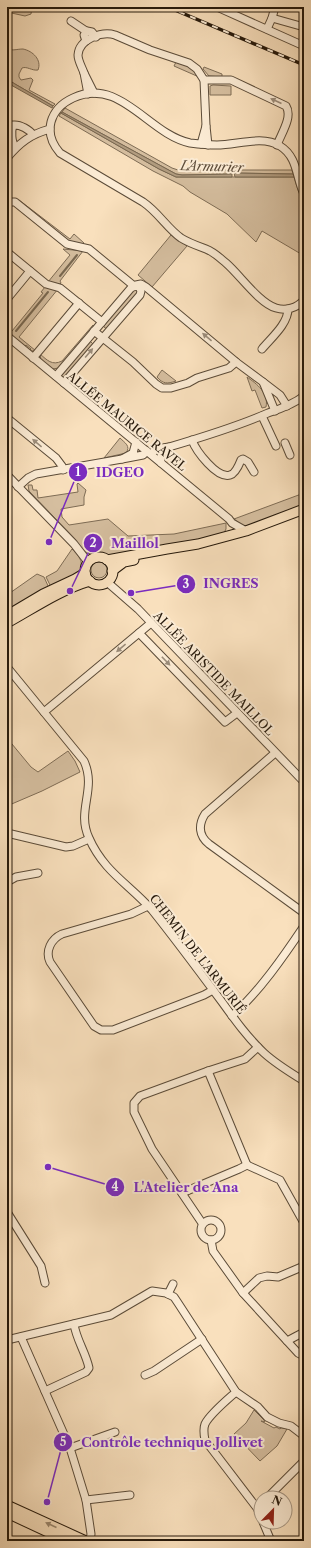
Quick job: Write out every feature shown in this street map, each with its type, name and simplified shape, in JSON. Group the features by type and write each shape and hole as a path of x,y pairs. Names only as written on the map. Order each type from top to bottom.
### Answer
{"main road":[{"path":"107,560 198,544 246,531 304,509"},
{"path":"112,571 124,562 202,549 232,541 304,515"},
{"path":"95,557 104,558 107,560 112,567 112,575 107,582 98,584 90,581 85,573 88,562 95,557"},
{"path":"7,616 43,594 85,573"},
{"path":"7,623 48,599 77,585 90,581"},
{"path":"7,1505 86,1541"},
{"path":"7,1513 67,1541"}],"street":[{"path":"217,7 304,46"},
{"path":"267,29 275,7"},
{"path":"272,18 304,27"},
{"path":"71,21 86,32 92,32 96,37"},
{"path":"86,32 84,36 86,41"},
{"path":"91,94 78,55 81,46 86,41 103,34 112,34 150,50 189,63 197,69 204,80 206,126 204,144"},
{"path":"204,80 231,80 286,106 289,116 277,144"},
{"path":"304,194 291,158 277,144 260,141 222,145 188,142 161,129 121,101 106,95 91,94 75,98 60,106 52,119 50,129 52,141 60,153 143,202 155,211 173,232 184,240 216,255 234,270 269,305 280,309 288,309 297,306 304,300"},
{"path":"16,147 13,143 13,125 27,129 33,135"},
{"path":"7,158 16,147 26,139 50,129"},
{"path":"7,202 15,202 67,245 89,249 134,286 141,289 140,296 64,383"},
{"path":"7,252 46,284 60,288 102,322"},
{"path":"7,299 30,271"},
{"path":"56,376 134,286 141,284 236,362 280,395 287,406"},
{"path":"33,358 79,303"},
{"path":"262,349 283,323 288,309"},
{"path":"94,331 133,362 156,384 164,388 171,388 188,383 197,378 229,368 236,362"},
{"name":"ALLÉE MAURICE RAVEL","path":"7,336 232,523 246,531"},
{"path":"263,382 275,410"},
{"path":"18,487 31,476 143,455 156,449 169,447 192,440 262,416 287,406 304,396"},
{"path":"262,416 276,446"},
{"path":"7,418 56,458 63,470"},
{"path":"192,440 197,451 205,461 223,474 228,475 233,473 241,460 248,462 254,472"},
{"path":"122,459 133,453 136,447 136,442"},
{"path":"285,443 290,455"},
{"path":"161,463 161,456 169,447"},
{"path":"7,475 74,544 88,562"},
{"path":"227,536 232,523"},
{"name":"ALLÉE ARISTIDE MAILLOL","path":"107,582 151,623 304,782"},
{"path":"44,712 151,623"},
{"path":"140,633 225,722 237,713"},
{"name":"CHEMIN DE L'ARMURIÉ","path":"7,667 80,755 86,765 89,776 89,787 84,819 89,839 100,857 110,870 148,906 232,1016 258,1047 276,1063 304,1081"},
{"path":"275,752 205,814 201,824 202,835 205,841 212,847 304,913"},
{"path":"7,833 66,847 89,839"},
{"path":"7,882 16,877 38,873"},
{"path":"148,906 131,914 62,934 56,937 51,944 48,956 50,962 94,1026 101,1030 113,1030 204,995 212,990"},
{"path":"232,1016 275,967 304,926"},
{"path":"202,1223 212,1219 217,1221 221,1225 222,1230 220,1235 216,1239 207,1240 202,1234 202,1223 152,1149 134,1112 134,1103 140,1096 245,1059 258,1047"},
{"path":"208,1071 247,1165 280,1180 300,1208 304,1223"},
{"path":"182,1193 239,1170 247,1165"},
{"path":"7,1212 41,1266 45,1283"},
{"path":"211,1240 213,1251 243,1293 286,1341 298,1353 304,1356"},
{"path":"243,1293 259,1278 267,1276 278,1277 304,1266"},
{"path":"168,1294 173,1284"},
{"path":"7,1340 111,1315 152,1291 168,1294 176,1300 236,1392 258,1407 267,1416 279,1423 291,1426 304,1436"},
{"path":"45,1391 86,1372 89,1368 75,1331 74,1324"},
{"path":"286,1341 304,1332"},
{"path":"21,1337 70,1448 86,1500 91,1534 90,1541"},
{"path":"145,1376 202,1339"},
{"path":"236,1392 211,1416 205,1424 205,1440 253,1499"},
{"path":"70,1448 116,1432"},
{"path":"275,1490 304,1461"},
{"path":"86,1500 130,1495"},
{"path":"266,1530 271,1541"}],"shaded area":[{"path":"7,7 32,7 31,14 25,16 7,12"},
{"path":"7,49 23,49 36,56 39,63 38,70 22,68 19,77 21,80 31,78 33,80 29,90 55,104 53,106 7,79"},
{"path":"176,62 193,68 199,77 174,66"},
{"path":"204,67 222,74 222,77 209,76 203,69"},
{"path":"7,79 53,106 52,108 11,85 7,82"},
{"path":"210,86 231,86 231,95 210,95"},
{"path":"65,108 172,168 178,170 232,170 232,174 176,174 62,112"},
{"path":"62,112 176,174 232,174 232,177 176,177 159,169 61,113"},
{"path":"61,113 159,169 176,177 294,177 298,190 304,201 304,238 301,254 262,231 256,242 227,214 190,192 183,186 153,171 59,116"},
{"path":"234,170 292,170 293,174 234,173"},
{"path":"234,173 293,174 294,177 235,177"},
{"path":"19,200 70,239 74,234 84,243 82,245 68,243 18,201"},
{"path":"171,235 187,246 152,287 138,275"},
{"path":"63,249 83,251 60,281 60,284 48,282 70,255"},
{"path":"45,287 58,289 19,337 36,351 32,351 26,345 24,347 7,333 7,327 12,331 43,293 41,292"},
{"path":"135,288 140,292 108,329 105,328 103,325"},
{"path":"93,325 95,327 59,368 52,369 41,361 40,354 52,363 62,361"},
{"path":"90,341 93,344 65,377 61,377 62,373"},
{"path":"162,370 176,381 168,383 161,381 157,377"},
{"path":"247,377 264,393 266,397 266,407 262,408 255,390 252,391"},
{"path":"120,438 128,446 126,453 104,458"},
{"path":"78,483 86,490 84,505 61,509 62,517 69,525 108,519 128,536 174,534 226,523 226,529 223,535 219,537 110,556 87,553 74,541 76,540 29,491 28,485 32,485 33,490 37,490 38,498 78,492"},
{"path":"304,493 304,507 249,527 243,526 234,519"},
{"path":"72,549 81,560 81,567 78,574 51,587 46,577 57,571"},
{"path":"96,562 102,562 107,567 105,576 102,578 96,578 91,573 91,567"},
{"path":"37,574 44,577 49,588 7,613 7,595"},
{"path":"7,738 31,767 38,772 68,751 80,772 7,806"},
{"path":"254,1410 265,1422 261,1421 274,1428 287,1429 277,1446 260,1461 234,1434 246,1423"}],"waterway":[{"path":"60,276 77,255"},
{"path":"16,331 48,292"}],"railway":[{"path":"168,7 304,65"}],"place":[{"name":"IDGEO","path":"49,542"},
{"name":"Maillol","path":"70,591"},
{"name":"INGRES","path":"131,593"},
{"name":"L'Atelier de Ana","path":"48,1167"},
{"name":"Contrôle technique Jollivet","path":"47,1502"}],"water label":[{"name":"L'Armurier","path":"212,166"}]}
